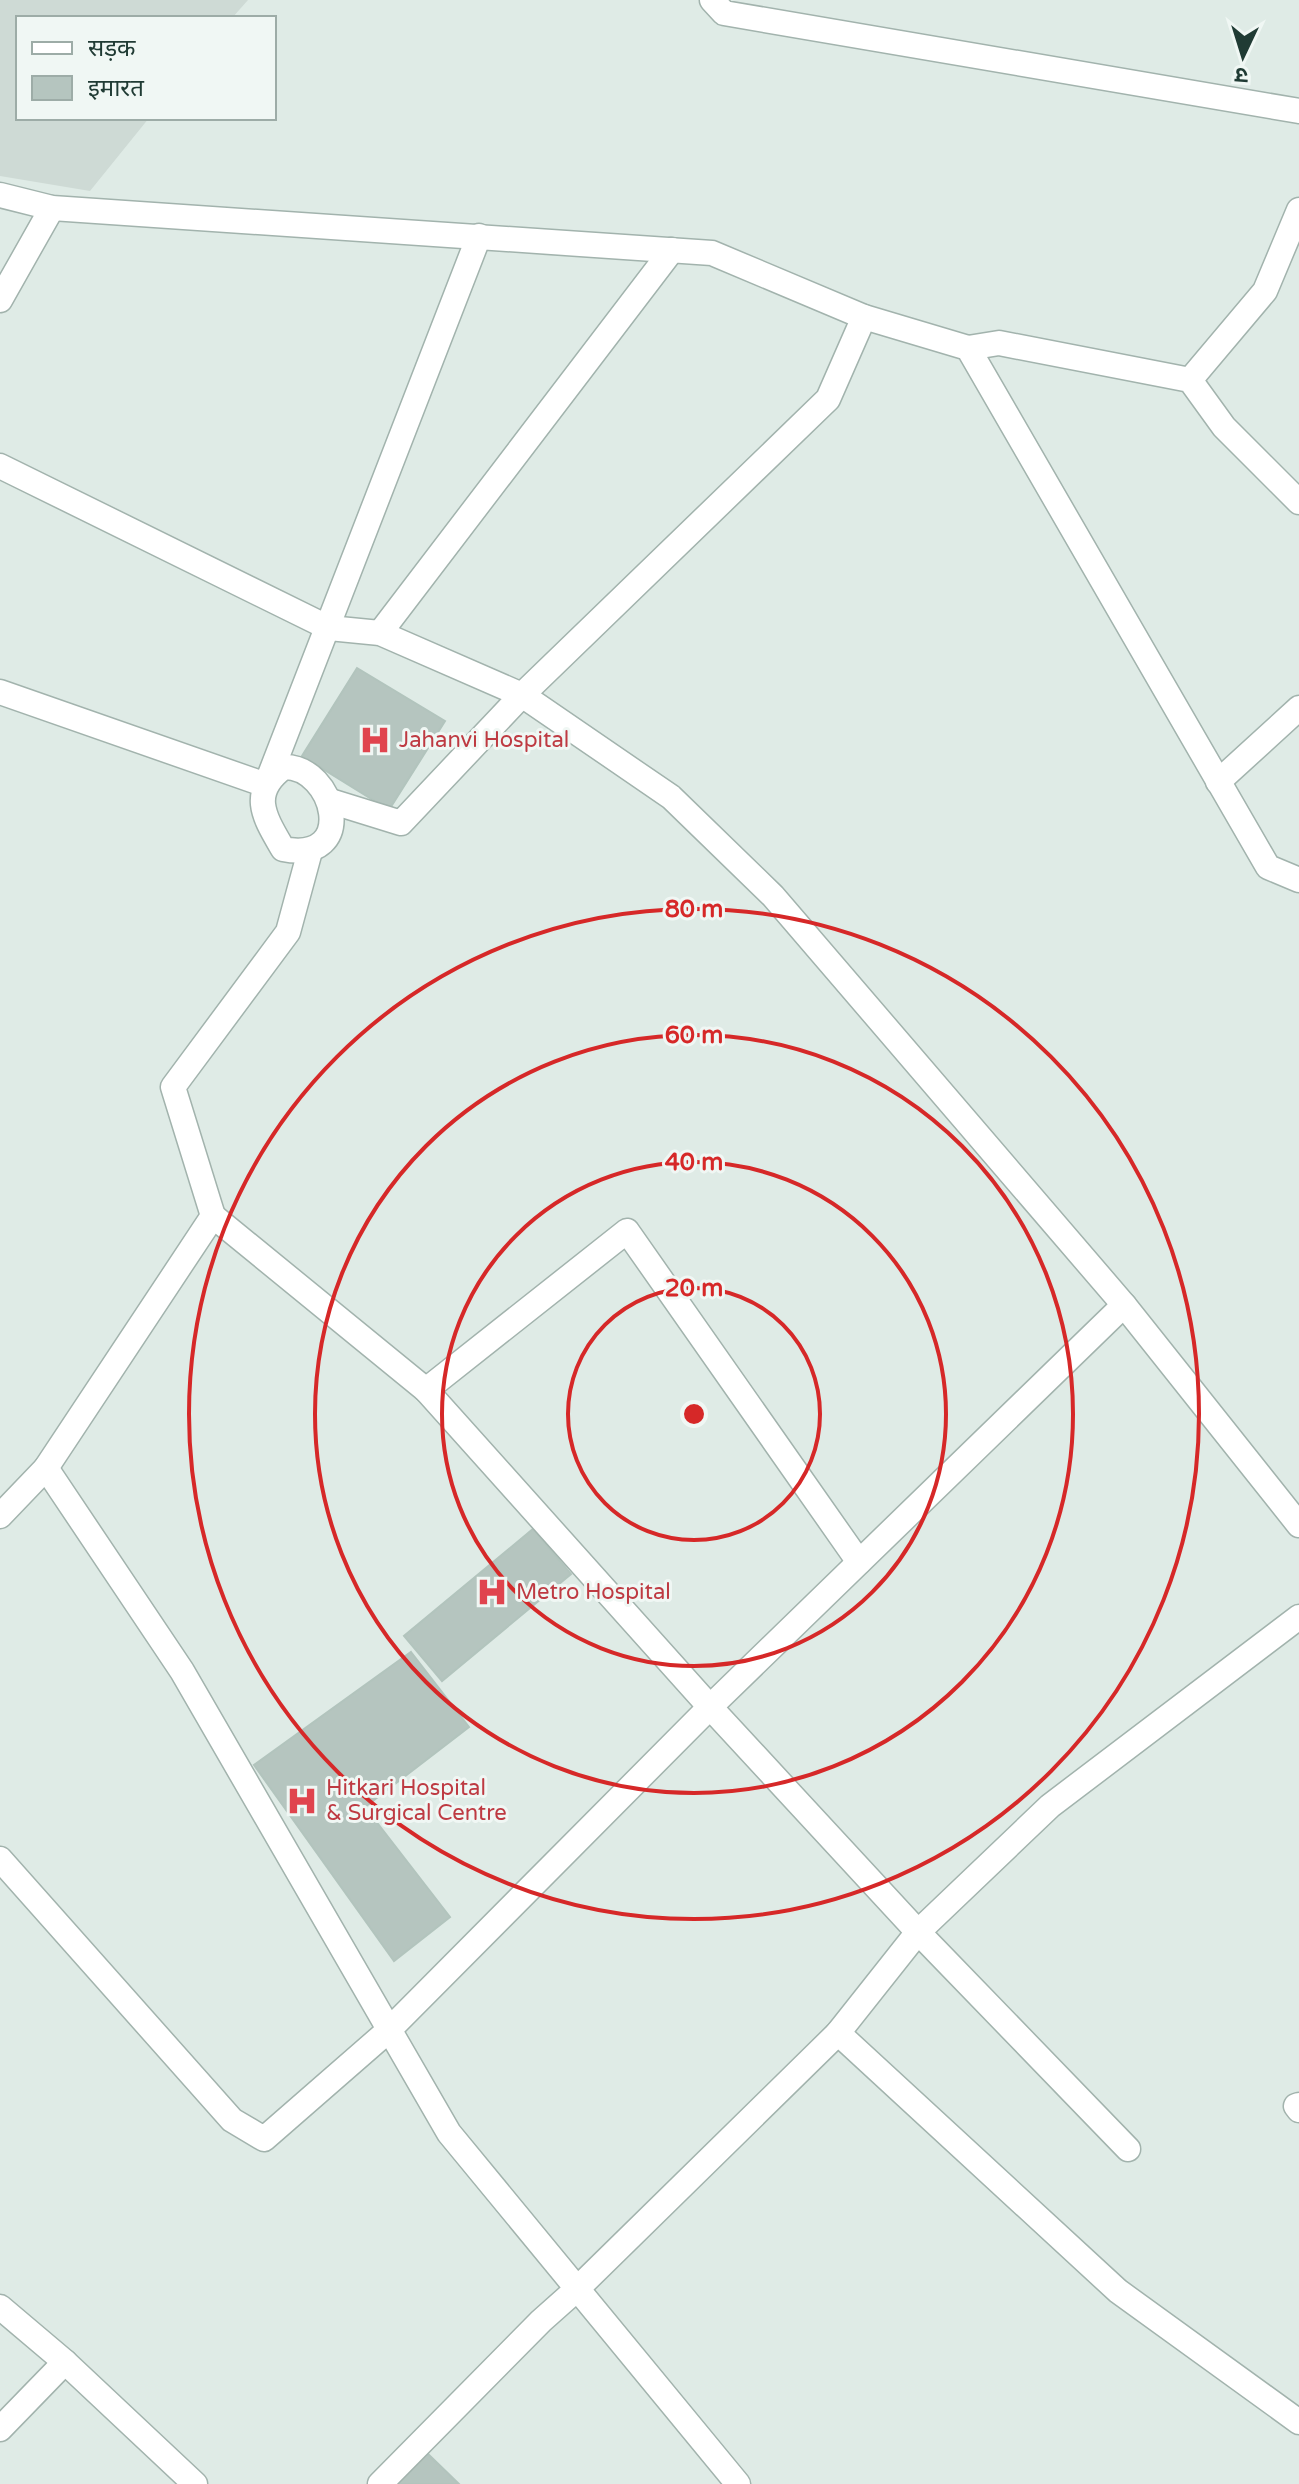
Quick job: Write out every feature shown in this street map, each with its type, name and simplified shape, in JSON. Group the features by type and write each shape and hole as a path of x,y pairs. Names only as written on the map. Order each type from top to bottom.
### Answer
{"street":[{"path":"712,0 724,13 1299,111"},
{"path":"0,195 52,208 712,253 864,317 968,348 999,343 1190,380 1224,427 1299,502"},
{"path":"0,300 52,208"},
{"path":"1190,380 1265,291 1299,210"},
{"path":"266,785 284,767 292,767 314,780 330,801 331,828 324,844 310,851 283,849 263,810 262,799 266,785 479,236"},
{"path":"380,633 672,250"},
{"path":"330,801 401,823 522,695 828,399 864,317"},
{"path":"968,348 1268,867 1299,880"},
{"path":"0,466 329,628 380,633 522,695 671,797 773,896 1124,1305 1299,1525"},
{"path":"0,692 266,785"},
{"path":"1218,782 1299,708"},
{"path":"310,851 288,932 173,1087 213,1216 426,1390 710,1707 918,1932 1128,2149"},
{"path":"0,1516 46,1468 213,1216"},
{"path":"426,1390 627,1231 859,1562"},
{"path":"0,1859 232,2120 264,2139 389,2030 710,1707 1124,1305"},
{"path":"46,1468 182,1671 449,2133 738,2484"},
{"path":"380,2484 541,2321 838,2033 918,1932 1050,1806 1299,1617"},
{"path":"838,2033 1118,2291 1299,2422"},
{"path":"0,2307 65,2362 195,2484"},
{"path":"0,2429 65,2362"}],"shaded area":[{"path":"0,0 248,0 234,16 16,16 16,120 147,120 90,191 0,176"}],"building":[{"path":"357,668 445,721 389,810 302,756"},
{"path":"533,1529 571,1574 442,1681 404,1636"},
{"path":"411,1652 469,1727 365,1807 450,1917 394,1961 254,1765"},
{"path":"427,2453 459,2484 396,2484"}],"place":[{"name":"Jahanvi Hospital","path":"375,740"},
{"name":"Metro Hospital","path":"492,1592"},
{"name":"Hitkari Hospital & Surgical Centre","path":"302,1801"}]}
